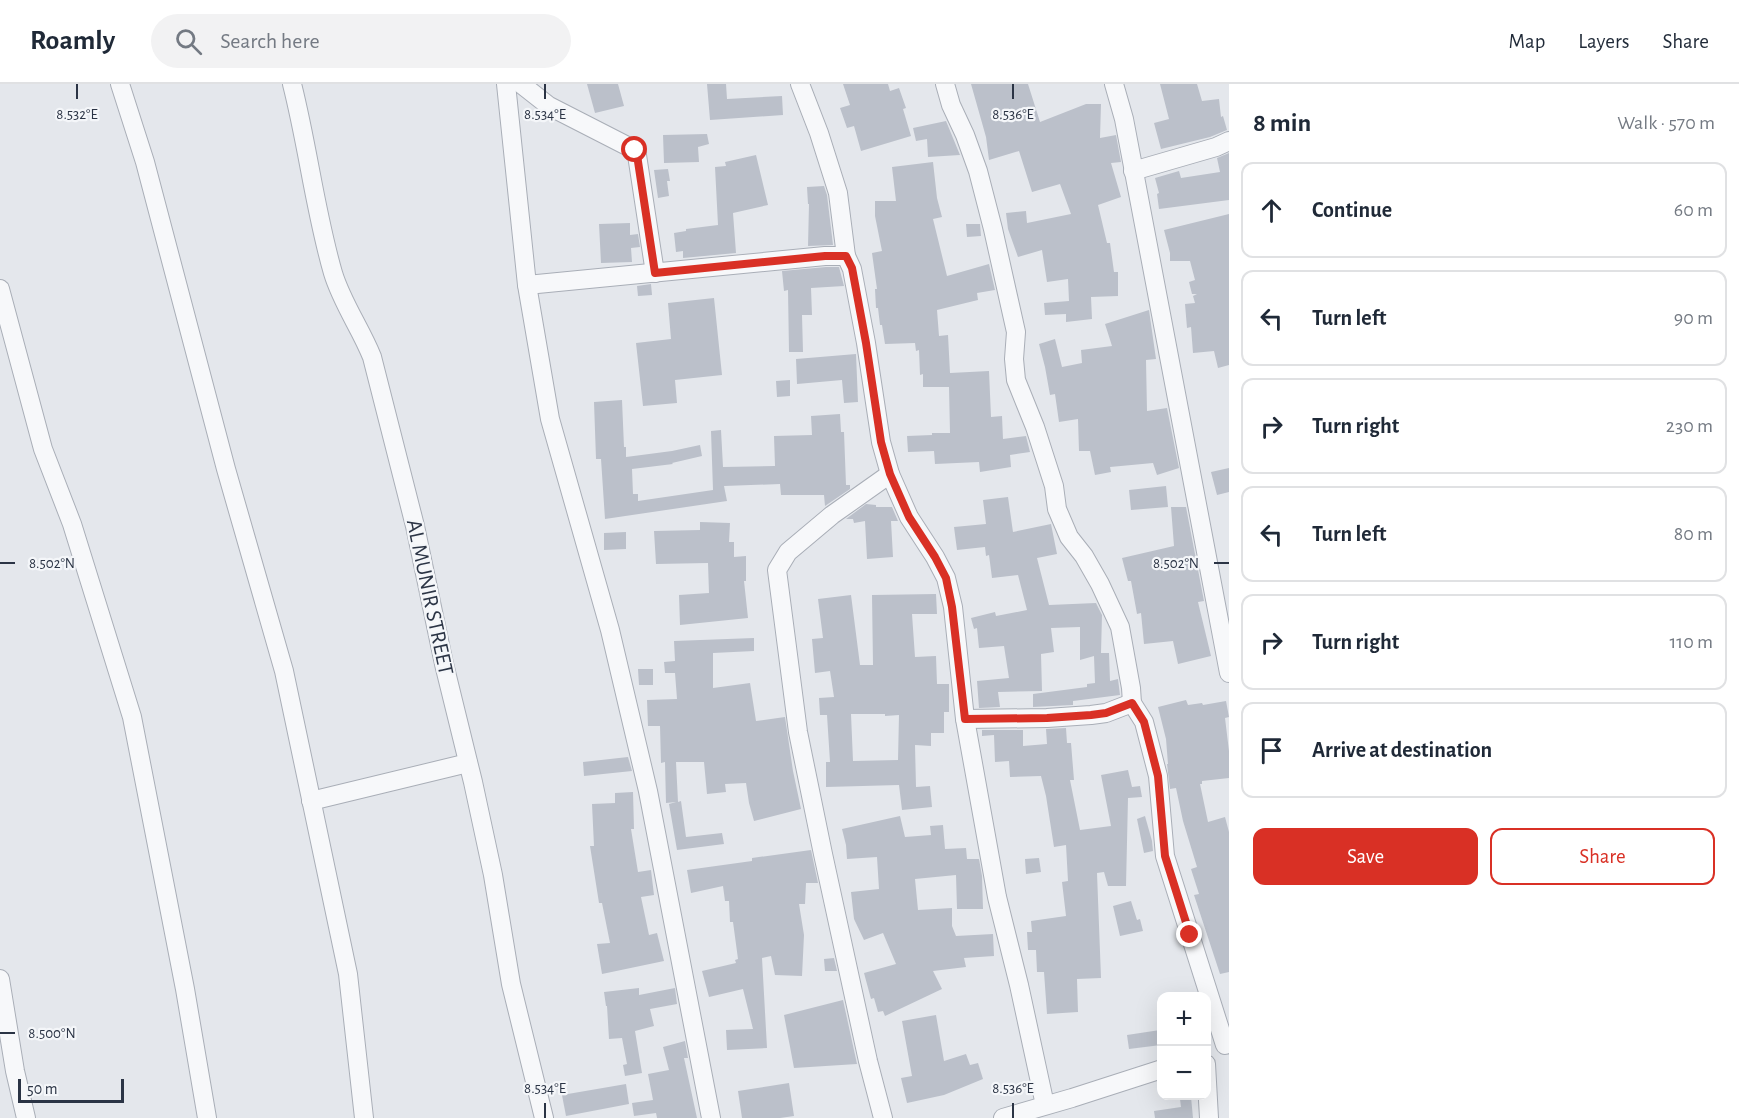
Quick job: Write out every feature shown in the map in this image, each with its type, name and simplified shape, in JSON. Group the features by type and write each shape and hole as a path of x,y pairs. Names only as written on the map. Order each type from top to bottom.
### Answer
{"street":[{"path":"120,84 145,162 226,469 284,671 348,974 364,1118"},
{"name":"AL MUNIR STREET","path":"292,84 334,275 372,357 415,526 493,875 511,984 544,1118"},
{"path":"506,84 527,285 550,419 609,630 648,790 711,1118"},
{"path":"521,84 549,106 635,150 655,273"},
{"path":"800,84 819,133 838,193 846,256 852,268 881,442 890,474 909,517 946,578 952,607 965,719 997,897 1045,1105"},
{"path":"945,84 951,105 978,171 1016,332 1014,358 1016,380 1035,427 1054,486 1057,509 1069,537 1084,556 1117,619 1130,678 1132,703 1144,722 1158,776 1165,856 1227,1045 1211,1051"},
{"path":"1114,84 1124,119 1229,673"},
{"path":"1133,171 1216,147 1229,141"},
{"path":"527,285 825,256 846,256"},
{"path":"0,289 44,450 72,524 132,717 185,989 207,1118"},
{"path":"883,1118 868,1061 798,732 777,570 788,552 832,515 890,474"},
{"path":"965,719 1091,715 1106,713 1132,703"},
{"path":"311,801 468,763"},
{"path":"0,979 15,1071 26,1118"},
{"path":"1004,1118 1157,1070"},
{"path":"1208,1100 1209,1118"}],"building":[{"path":"587,84 618,84 624,106 595,113"},
{"path":"707,84 726,84 727,99 782,96 783,115 710,120"},
{"path":"843,84 888,84 890,91 899,88 906,108 903,109 911,136 861,151 854,126 847,128 840,108 850,105"},
{"path":"971,84 1028,84 1040,122 1086,104 1101,104 1100,138 1116,135 1121,162 1111,163 1121,197 1098,205 1107,243 1110,243 1114,272 1118,272 1118,296 1091,297 1092,319 1066,322 1066,314 1045,315 1044,303 1069,301 1068,279 1047,282 1042,250 1018,257 1008,229 1006,213 1026,211 1027,223 1071,214 1060,184 1032,192 1019,151 989,160 986,137"},
{"path":"1160,84 1197,84 1202,101 1219,99 1221,117 1223,116 1227,130 1210,137 1161,149 1154,123 1169,119"},
{"path":"946,121 960,155 928,157 927,139 916,141 913,128"},
{"path":"707,134 709,144 698,147 699,162 664,163 663,135"},
{"path":"1229,153 1229,200 1159,209 1157,194 1159,193 1155,178 1179,171 1181,178 1220,172 1217,158"},
{"path":"756,155 768,205 733,213 736,253 683,258 683,251 676,252 674,233 718,225 715,167 726,166 725,162"},
{"path":"933,162 937,198 942,217 933,219 947,276 989,264 995,290 977,293 978,300 937,310 939,336 948,335 950,373 989,371 991,417 1002,416 1003,439 1026,436 1030,452 1010,455 1011,467 980,472 979,462 935,464 934,451 908,452 907,436 950,433 949,387 923,387 919,350 916,351 915,343 885,344 878,308 876,308 875,289 877,289 872,253 882,251 875,216 875,201 896,201 892,167"},
{"path":"668,169 669,196 658,198 654,170"},
{"path":"824,186 833,245 808,246 807,187"},
{"path":"1229,214 1229,365 1218,368 1214,351 1193,353 1191,327 1187,328 1185,304 1195,303 1193,296 1197,294 1192,294 1189,282 1195,280 1190,261 1170,261 1164,230"},
{"path":"630,223 630,235 638,234 640,247 631,248 632,262 601,263 599,224"},
{"path":"966,224 980,224 981,236 967,237"},
{"path":"839,267 844,286 811,288 812,315 802,315 803,352 789,352 788,290 784,291 782,271"},
{"path":"651,284 652,295 638,296 637,286"},
{"path":"714,298 722,375 675,380 677,403 643,406 636,343 671,339 668,303"},
{"path":"1149,310 1156,359 1146,360 1147,411 1167,408 1179,468 1157,475 1153,463 1110,467 1111,472 1095,475 1090,451 1079,451 1078,419 1059,422 1055,394 1050,395 1039,344 1055,339 1062,367 1082,363 1081,350 1112,346 1105,324"},
{"path":"856,354 858,402 844,403 842,380 797,384 796,359"},
{"path":"790,380 790,396 777,397 776,381"},
{"path":"622,400 626,457 700,445 702,456 673,464 632,469 633,494 638,494 638,501 713,490 711,431 721,430 723,467 775,466 774,436 812,435 811,416 840,414 841,432 844,432 846,485 850,485 850,489 825,506 824,495 781,495 780,484 724,486 727,501 605,519 601,459 596,459 594,402"},
{"path":"1229,468 1229,492 1217,495 1211,472"},
{"path":"1166,486 1168,507 1131,510 1129,490"},
{"path":"1008,497 1013,532 1051,524 1057,554 1037,558 1049,605 1096,603 1102,615 1101,653 1109,653 1110,681 1118,679 1120,695 1073,701 1073,705 1033,707 1033,694 1087,687 1087,684 1095,683 1094,656 1080,660 1080,627 1051,628 1054,652 1041,654 1042,691 998,692 1000,707 979,708 977,681 1009,678 1004,646 979,648 977,628 974,629 971,618 995,612 996,616 1027,610 1018,575 992,578 989,555 986,556 985,547 957,550 954,527 986,524 983,500"},
{"path":"866,504 876,505 876,507 892,507 898,521 891,521 893,557 867,559 865,521 854,523 853,519 846,519"},
{"path":"1171,507 1186,507 1204,601 1198,602 1211,656 1178,664 1173,641 1144,644 1141,613 1137,614 1131,581 1128,581 1122,558 1174,546"},
{"path":"700,522 730,523 729,542 734,542 734,557 746,556 746,581 744,581 748,618 680,625 679,595 709,593 708,563 656,564 654,531 700,530"},
{"path":"626,532 626,549 604,550 604,533"},
{"path":"936,594 937,614 912,614 915,657 936,656 937,684 949,684 949,712 944,712 944,733 931,733 931,746 915,745 916,787 930,786 932,807 902,810 899,785 826,787 826,762 830,762 827,715 820,715 819,698 834,697 830,671 815,673 812,639 823,638 818,599 851,595 860,665 873,665 872,595","holes":["851,714 885,714 885,716 899,715 898,760 853,761"]},
{"path":"754,638 754,651 713,653 713,688 750,683 756,721 785,717 801,809 754,821 746,783 725,784 726,792 707,794 704,762 676,762 678,802 681,801 686,837 722,833 724,844 677,850 669,804 676,802 666,803 665,762 661,763 660,726 648,726 647,700 677,699 675,673 665,673 664,662 675,661 674,641"},
{"path":"638,669 653,669 653,685 639,685"},
{"path":"1186,700 1188,705 1226,701 1229,717 1225,718 1229,778 1202,781 1200,784 1208,822 1225,817 1229,832 1229,972 1220,974 1194,895 1199,894 1191,869 1197,867 1176,788 1170,789 1166,739 1158,707"},
{"path":"1066,728 1067,743 1071,743 1074,780 1070,780 1080,830 1111,826 1101,775 1128,770 1132,787 1140,786 1142,797 1128,798 1126,886 1108,886 1104,872 1097,873 1101,978 1077,979 1078,1012 1047,1014 1044,972 1037,972 1036,950 1028,950 1027,932 1032,932 1031,921 1066,916 1062,882 1068,881 1066,845 1054,847 1041,776 1010,777 1009,761 995,762 994,735 982,736 982,730 1023,730 1023,746 1047,744 1046,729"},
{"path":"628,757 632,771 584,776 583,762"},
{"path":"633,792 634,829 631,829 638,872 651,870 654,895 641,897 649,935 657,933 664,961 602,974 597,944 610,943 602,903 599,903 590,846 594,846 592,804 615,803 615,793"},
{"path":"900,816 905,837 931,835 930,826 943,825 945,849 966,848 967,859 979,859 983,909 957,909 956,875 915,879 918,910 952,908 952,926 956,936 993,934 994,956 964,958 966,967 933,971 942,989 885,1016 883,1011 878,1012 874,998 871,999 864,973 896,964 883,933 864,940 854,919 851,892 879,889 877,857 847,859 842,829"},
{"path":"1145,816 1153,851 1144,853 1137,819"},
{"path":"811,850 818,883 806,883 805,904 799,904 804,935 802,976 775,975 771,956 762,958 767,1048 727,1050 726,1030 753,1029 743,989 709,997 702,971 736,963 735,960 738,959 733,922 730,922 729,901 725,901 723,886 691,893 687,870"},
{"path":"1039,858 1041,872 1026,874 1025,859"},
{"path":"1131,901 1143,931 1120,936 1113,906"},
{"path":"834,958 837,971 825,971 824,959"},
{"path":"639,988 639,995 675,988 677,1004 650,1009 654,1026 635,1031 642,1073 625,1076 623,1065 627,1064 622,1038 609,1039 604,992"},
{"path":"843,1000 857,1064 794,1068 784,1015"},
{"path":"936,1015 944,1061 966,1054 970,1065 978,1063 983,1079 944,1095 907,1103 901,1078 912,1076 902,1021"},
{"path":"1157,1030 1157,1046 1129,1049 1127,1035"},
{"path":"685,1041 688,1058 684,1058 697,1118 657,1118 656,1113 634,1116 632,1103 653,1100 648,1074 669,1070 663,1047"},
{"path":"789,1083 794,1116 742,1118 738,1091"},
{"path":"626,1084 629,1104 566,1116 562,1095"},
{"path":"1180,1100 1191,1100 1193,1118 1155,1118 1154,1111 1181,1107"}],"route":[{"path":"635,150 655,273 825,256 840,255 846,256 849,260 866,343 881,442 890,474 909,517 946,578 952,607 965,719 1091,715 1106,713 1132,703 1144,722 1158,776 1165,856 1190,935"}]}
